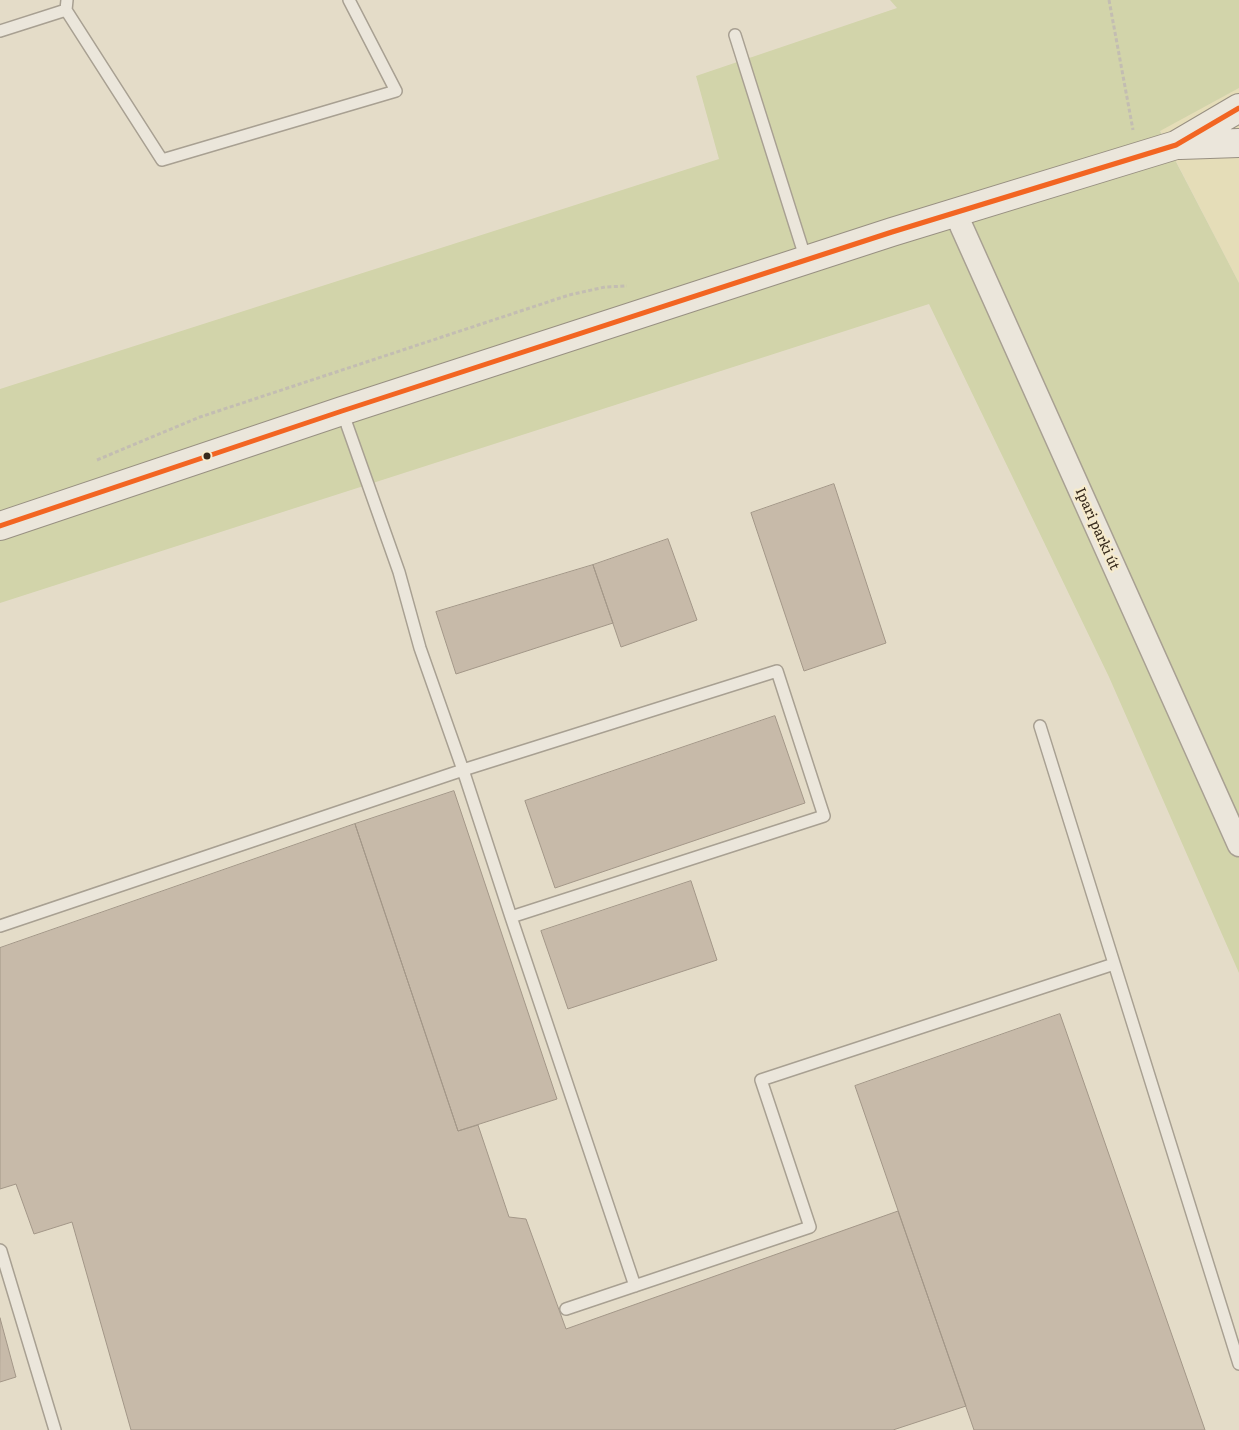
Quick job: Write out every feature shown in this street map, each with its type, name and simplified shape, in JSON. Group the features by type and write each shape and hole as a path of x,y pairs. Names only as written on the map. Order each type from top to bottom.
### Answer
{"main road":[{"path":"0,526 342,410 955,212 1138,158 1176,145 1239,108"},
{"path":"1176,145 1239,143"}],"street":[{"name":"Ipari parki út","path":"955,212 1239,845"}],"lane":[{"path":"0,31 66,5 162,160 396,91 348,0"},
{"path":"735,35 806,260"},
{"path":"342,410 399,572 420,648 463,770 635,1286"},
{"path":"0,926 463,770 777,671 824,816 511,917"},
{"path":"1040,726 1239,1364"},
{"path":"566,1309 810,1227 761,1080 1114,964"},
{"path":"0,1250 55,1430"}],"path":[{"path":"1109,0 1138,158"}],"shaded area":[{"path":"1239,88 1239,283 1160,130"}],"green space":[{"path":"890,0 1239,0 1239,88 1160,131 1239,283 1239,973 1109,677 929,304 0,603 0,389 719,159 696,76 897,8"}],"building":[{"path":"834,484 886,643 804,671 751,513"},
{"path":"668,539 697,620 621,647 593,565"},
{"path":"593,565 613,623 456,674 436,612"},
{"path":"775,716 805,803 555,888 525,801"},
{"path":"454,791 557,1099 458,1131 355,824"},
{"path":"355,824 458,1131 478,1125 509,1217 526,1219 566,1329 898,1211 966,1406 893,1430 131,1430 72,1222 34,1234 16,1184 0,1189 0,948"},
{"path":"691,881 717,960 568,1009 541,931"},
{"path":"1060,1014 1205,1430 974,1430 855,1086"},
{"path":"0,1318 16,1377 0,1382"}],"transit line":[{"path":"0,526 342,411 892,232 1176,145 1239,108"}]}
